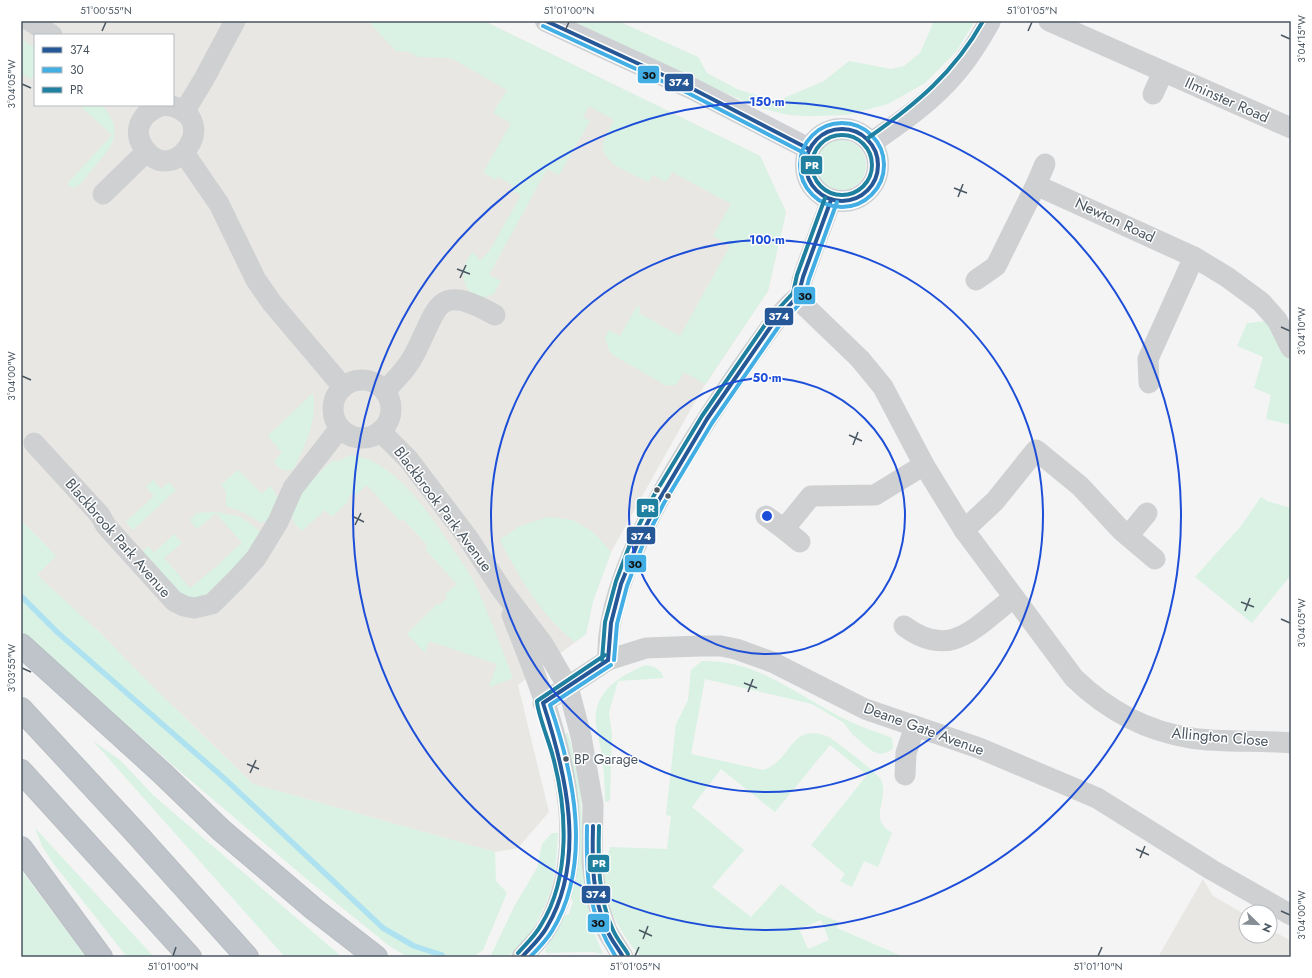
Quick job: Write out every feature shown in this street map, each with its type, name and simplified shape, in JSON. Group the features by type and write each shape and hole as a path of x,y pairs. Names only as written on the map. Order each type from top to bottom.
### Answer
{"highway":[{"path":"21,645 162,773 221,830 314,909 376,957"},
{"path":"21,709 247,957"},
{"path":"21,771 190,957"},
{"path":"21,848 101,957"}],"street":[{"path":"30,21 50,34"},
{"path":"174,104 204,79 234,21"},
{"path":"546,21 691,88 809,149"},
{"path":"871,143 916,111 941,89 966,59 990,21"},
{"name":"Ilminster Road","path":"1049,21 1291,128"},
{"path":"1153,94 1163,72"},
{"path":"171,107 190,119 193,128 193,137 190,146 184,153 177,158 161,160 146,152 140,144 138,133 141,109 171,107"},
{"path":"830,130 852,130 862,135 871,143 878,161 877,173 873,184 866,192 855,199 842,202 831,200 817,192 810,183 806,172 806,159 809,149 819,137 830,130"},
{"path":"103,194 146,152"},
{"path":"184,153 219,204 256,280 272,304 343,387"},
{"path":"976,280 996,266 1045,164"},
{"name":"Newton Road","path":"1036,184 1194,257 1227,277 1284,317 1291,348"},
{"path":"608,660 608,649 621,582 664,493 720,399 782,312 799,296 802,279 831,200"},
{"path":"1149,383 1148,358 1194,257"},
{"name":"Allington Close","path":"799,296 806,307 860,359 883,386 924,465 964,530 985,557 1013,598 1074,678 1103,703 1125,717 1148,728 1192,738 1291,743"},
{"path":"385,391 409,365 434,312 442,303 453,300 464,300 495,315"},
{"path":"364,380 376,383 385,391 391,407 390,416 380,431 371,437 360,438 349,435 340,428 333,412 337,394 343,387 353,381 364,380"},
{"name":"Blackbrook Park Avenue","path":"34,443 100,515 106,526 174,601 184,606 194,608 212,604 256,558 278,522 293,488 340,428"},
{"name":"Blackbrook Park Avenue","path":"380,431 409,460 468,538 502,590 543,644 568,687 581,736 593,804 592,862 597,901 607,931 623,957"},
{"path":"964,530 995,501 1030,444 1080,486 1105,515 1155,559"},
{"path":"784,529 811,496 875,495 924,465"},
{"path":"1128,536 1148,513"},
{"path":"766,516 800,542"},
{"name":"Blackbrook Park Avenue","path":"502,590 527,654 556,738 566,784 569,822 568,860 560,896 549,924 522,957"},
{"path":"904,626 915,634 928,640 944,642 955,640 967,633 1013,598"},
{"name":"Deane Gate Avenue","path":"544,703 608,660 646,648 721,646 736,650 772,662 865,708 979,748 1097,798 1212,870 1291,915"},
{"path":"905,774 906,753 915,726"}],"shaded area":[{"path":"21,21 484,21 760,156 786,212 768,291 701,391 611,552 593,601 586,634 518,685 549,812 518,848 495,852 253,784 154,688 99,632 21,562"},
{"path":"1203,879 1213,896 1238,910 1238,944 1278,944 1278,934 1291,941 1291,957 1158,957"}],"green space":[{"path":"368,21 484,21 760,156 786,212 768,291 705,384 684,372 676,385 667,386 613,355 609,350 605,338 609,330 620,336 637,306 641,309 639,313 680,336 730,246 713,236 731,204 672,172 666,182 653,175 649,182 620,168 607,157 603,145 606,135 614,120 589,106 583,117 590,121 559,175 547,169 489,275 501,281 494,294 482,297 473,295 465,283 463,273 466,262 473,252 480,261 490,250 521,195 510,189 512,185 498,177 496,180 483,173 511,123 493,113 507,90 451,58 418,57 409,52 396,51"},
{"path":"573,21 618,21 698,57 707,73 739,90 777,101 824,81 849,61 891,69 904,66 920,53 934,21 975,21 956,52 925,83 888,104 847,115 808,116 788,115 764,109 708,86"},
{"path":"21,39 34,47 34,76 31,80 21,72"},
{"path":"80,106 103,106 110,115 115,133 110,148 82,182 78,186 72,188 67,184 112,135"},
{"path":"841,140 850,142 859,147 864,156 866,165 864,174 859,183 850,188 841,190 832,188 823,183 818,174 816,165 818,156 823,147 832,142"},
{"path":"1277,320 1291,351 1291,425 1266,419 1271,395 1254,388 1263,357 1237,346 1247,323"},
{"path":"313,393 314,413 306,442 294,469 288,471 282,470 274,461 282,453 268,436"},
{"path":"351,455 367,459 396,477 421,504 432,519 472,577 513,678 489,687 497,664 429,641 425,653 407,634 438,603 440,605 447,598 445,595 457,584 425,549 428,546 403,519 400,521 367,485 355,496 352,493 347,499 349,501 332,517 325,510 302,531 293,520 293,509 297,501 320,472 332,461 339,461"},
{"path":"238,470 262,494 270,486 274,491 277,499 275,507 268,520 261,523 243,512 226,506 226,492 221,485"},
{"path":"153,480 161,489 169,482 176,490 133,530 126,522 154,496 146,487"},
{"path":"1261,497 1267,501 1291,508 1291,575 1252,623 1195,577 1241,526"},
{"path":"216,512 241,517 261,532 247,552 215,588 203,596 192,598 182,595 166,580 142,552 148,546 154,553 174,534 182,543 164,558 190,588 222,562 221,561 242,543 216,513 197,529 190,520 197,513"},
{"path":"547,517 573,520 593,532 611,552 593,601 586,634 575,642 562,631 541,608 523,582 500,540 518,527"},
{"path":"21,520 56,556 37,575 99,632 154,688 253,784 495,852 496,881 507,893 483,950 476,955 467,957 408,957 388,945 303,876 169,762 21,631"},
{"path":"702,661 723,662 742,666 761,673 849,721 892,738 893,748 888,752 880,754 872,751 852,734 844,723 812,704 705,679 691,754 763,770 773,766 799,738 806,734 816,733 834,740 866,765 881,780 883,795 880,808 881,821 892,833 878,867 864,861 852,887 840,881 845,874 811,845 867,775 830,745 775,812 721,769 692,807 744,850 712,887 751,917 781,884 818,913 839,922 837,928 904,957 641,957 626,938 614,917 606,895 604,883 605,865 610,847 667,849 671,816 666,815 676,724 688,700 691,670","holes":["821,920 829,940 808,949 799,929"]},
{"path":"645,665 657,668 664,678 618,681 609,712 612,735 610,800 607,802 605,801 603,763 597,732 596,712 603,694 617,680"},
{"path":"568,733 577,768 581,795 584,890 593,930 603,954 592,952 546,953 545,951 559,918 569,914 573,901 567,892 564,735"},
{"path":"93,741 120,760 154,796 342,957 285,957"},
{"path":"35,828 154,957 127,957 53,863 42,846"},
{"path":"552,833 558,833 553,882 546,902 535,925 529,936 513,953 505,957 490,957 515,905 537,868 542,844"},
{"path":"21,870 22,871 86,957 21,957"}],"waterway":[{"path":"21,596 57,632 225,779 383,928 414,946 442,955"}],"transit line":[{"name":"374","path":"546,21 691,88 809,149"},
{"name":"PR","path":"868,138 918,100 947,72 972,40 983,21"},
{"name":"30","path":"543,26 688,93 806,154"},
{"name":"30","path":"842,123 858,126 872,135 881,149 884,165 881,181 872,195 858,204 842,207 826,204 812,195 803,181 800,165 803,149 812,135 826,126 842,123"},
{"name":"374","path":"842,129 856,132 868,139 875,151 878,165 875,179 868,191 856,198 842,201 828,198 816,191 809,179 806,165 809,151 816,139 828,132 842,129"},
{"name":"PR","path":"836,135 848,135 859,140 867,148 872,159 872,165 870,177 859,190 848,195 836,195 825,190 817,182 812,171 812,159 817,148 825,140 836,135"},
{"name":"PR","path":"602,660 605,622 616,581 632,539 653,497 702,416 769,319 793,293 797,275 825,198"},
{"name":"374","path":"608,660 611,623 621,584 638,542 659,500 707,419 774,322 798,296 803,277 831,200"},
{"name":"30","path":"614,660 617,624 627,586 643,544 664,503 712,423 779,326 804,299 809,279 837,202"},
{"name":"PR","path":"518,953 536,933 551,906 558,886 564,842 558,777 539,713 537,701 605,655"},
{"name":"374","path":"522,957 545,931 559,901 566,873 569,845 569,816 565,787 559,758 543,703 608,660"},
{"name":"30","path":"530,957 550,935 565,905 572,877 576,849 572,790 559,732 550,705 611,665"},
{"name":"30","path":"587,826 587,862 590,894 599,925 606,941 616,957"},
{"name":"374","path":"593,826 593,866 598,905 609,934 623,957"},
{"name":"PR","path":"599,826 599,866 604,905 615,933 628,954"}],"place":[{"name":"BP Garage","path":"566,759"}]}
